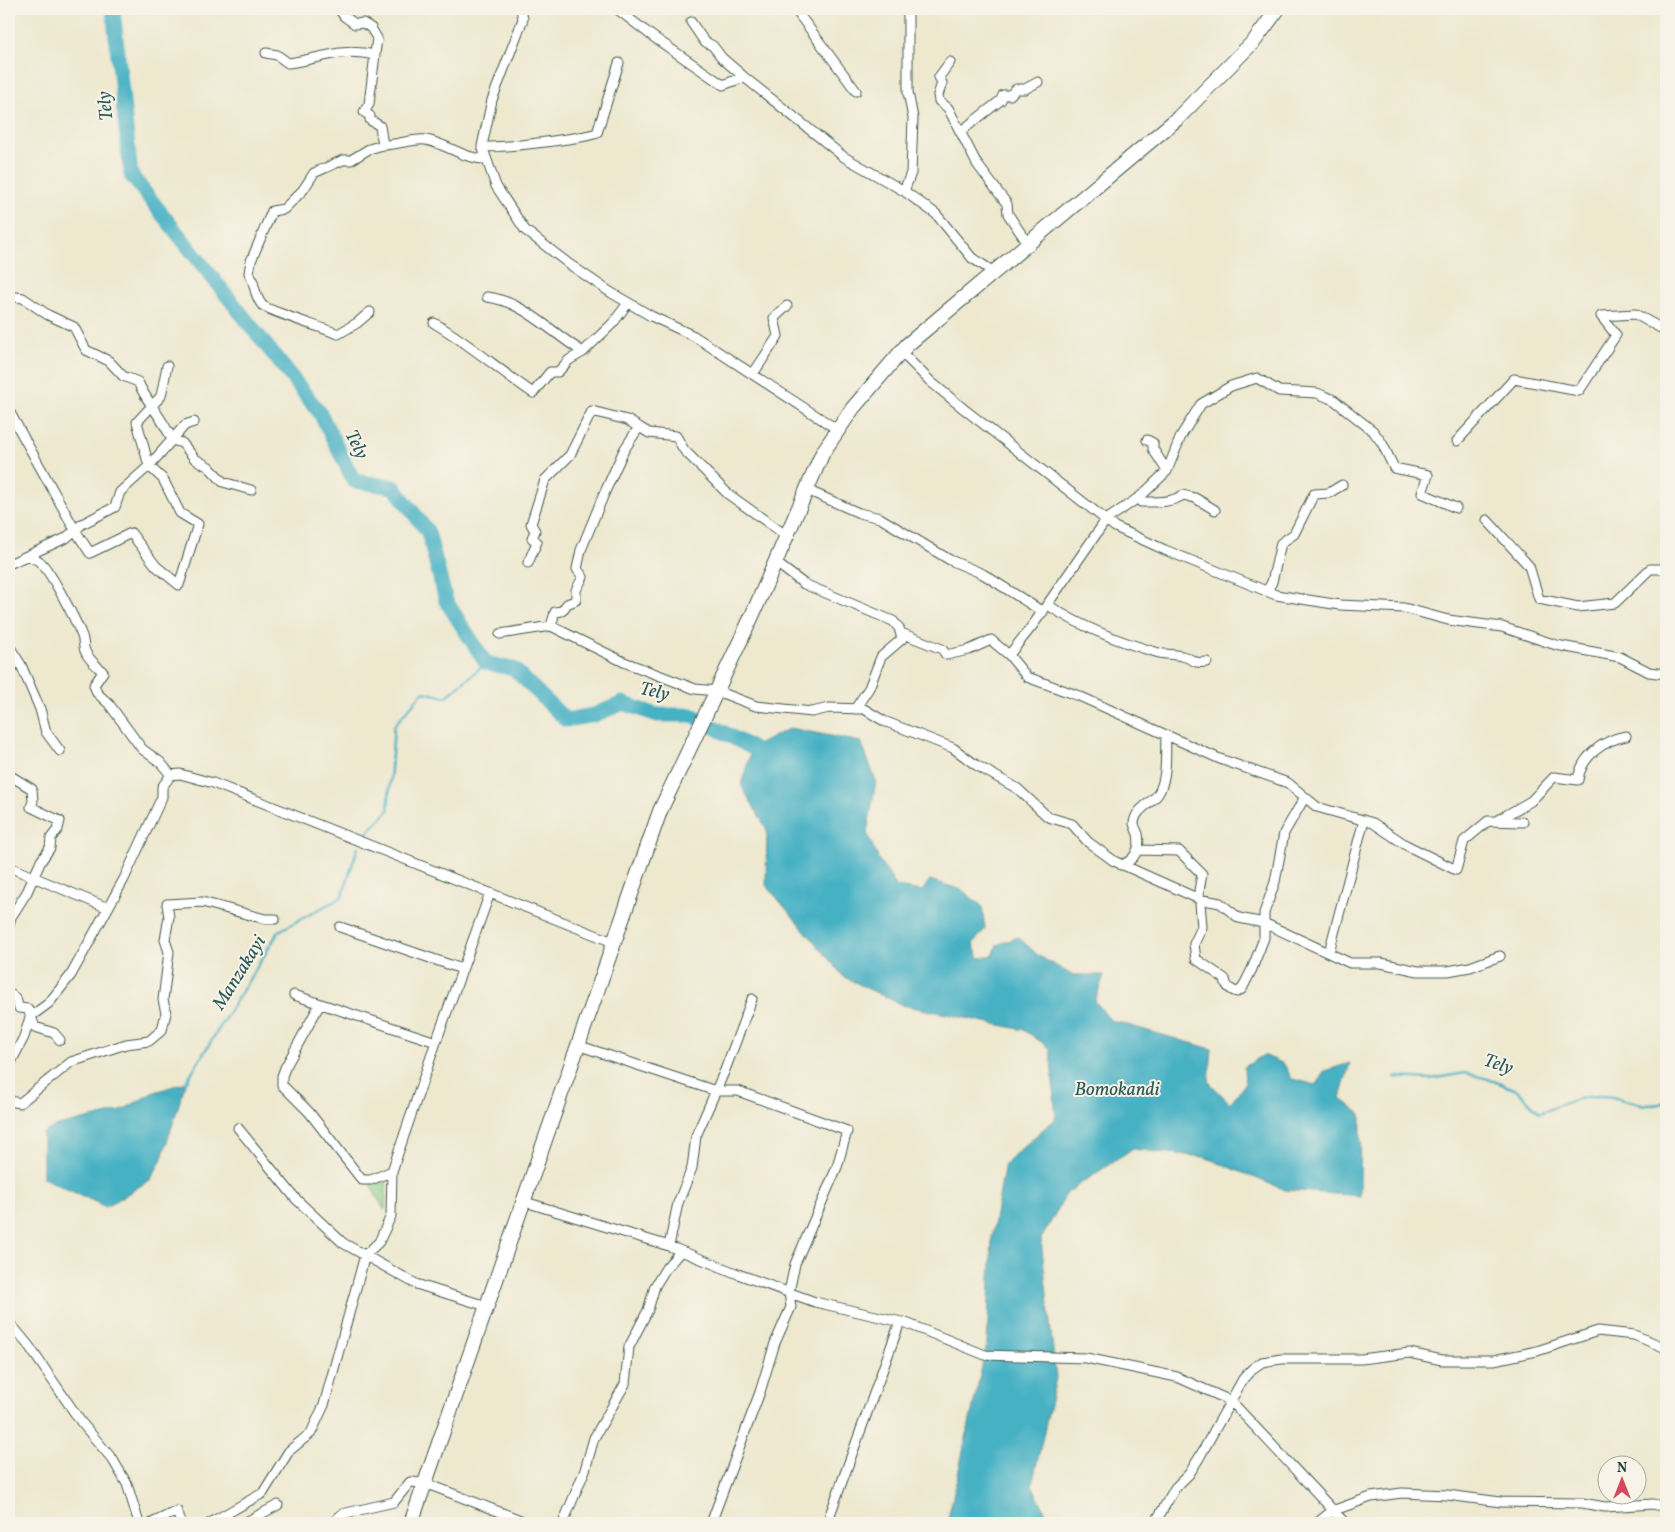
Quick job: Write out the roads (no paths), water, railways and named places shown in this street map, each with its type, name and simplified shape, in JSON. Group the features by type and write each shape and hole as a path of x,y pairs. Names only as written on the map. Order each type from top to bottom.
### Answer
{"main road":[{"path":"411,1523 522,1201 660,811 787,536 823,452 853,408 901,352 1178,118 1255,40 1278,9"}],"street":[{"path":"339,9 344,16 355,24 363,23 371,28 376,38 368,104 364,112 370,116 370,120 380,126 383,144"},
{"path":"521,9 523,19 492,100 482,146 496,186 525,230 569,264 628,303 694,336 838,430"},
{"path":"617,9 658,41 723,85 744,77"},
{"path":"795,9 808,28 824,44 838,69 856,90"},
{"path":"904,191 910,173 913,118 908,92 908,9"},
{"path":"691,22 704,41 713,46 722,58 744,77 769,94 844,157 904,191 936,214 972,258 994,272"},
{"path":"266,53 277,55 288,62 301,61 333,52 352,52 374,56"},
{"path":"950,62 939,77 941,88 938,95 977,164 1006,204 1008,214 1028,244"},
{"path":"482,146 488,148 522,145 597,133 619,63"},
{"path":"960,132 1001,100 1003,95 1010,95 1016,89 1025,89 1038,82"},
{"path":"370,312 338,334 263,307 255,295 255,282 249,273 251,261 272,211 284,209 303,190 314,173 343,160 351,160 368,149 378,148 383,144 423,140 442,144 476,160 486,159"},
{"path":"9,296 23,298 48,315 74,327 86,350 109,360 123,376 138,382 147,402 166,424 172,440"},
{"path":"486,297 501,299 515,305 583,352"},
{"path":"434,323 452,333 467,346 534,393 550,372 558,372 569,360 583,352 612,324 628,303"},
{"path":"753,374 778,336 774,318 787,306"},
{"path":"1457,441 1514,379 1579,392 1616,334 1601,316 1635,314 1666,331"},
{"path":"901,352 938,387 1115,527 1165,550 1267,591 1340,605 1404,608 1448,620 1502,628 1556,645 1620,656 1650,672 1666,674"},
{"path":"9,411 75,530 90,553 131,534 156,566 179,585 198,524 180,513 163,479 150,466 137,422 161,396 167,366"},
{"path":"1009,655 1045,608 1106,520 1141,496 1167,471 1181,436 1201,404 1231,386 1256,378 1279,391 1317,393 1334,400 1373,431 1394,468 1428,474 1422,493 1456,508"},
{"path":"528,563 537,542 532,538 535,531 531,524 545,480 570,455 592,411 627,420 649,433 676,436 684,450 728,494 787,536"},
{"path":"9,564 66,538 75,530 115,507 120,492 150,466 185,425 194,422"},
{"path":"551,626 555,612 562,611 567,604 576,600 576,590 583,576 577,569 581,550 624,450 639,427"},
{"path":"172,440 182,443 195,459 209,467 223,482 252,490"},
{"path":"1147,440 1153,443 1153,449 1167,471"},
{"path":"1267,591 1272,582 1281,544 1294,534 1314,494 1329,493 1342,485"},
{"path":"807,490 859,514 880,518 950,560 983,574 1084,627 1097,629 1112,639 1160,654 1184,656 1195,663 1207,662"},
{"path":"1141,496 1141,502 1176,500 1183,495 1189,496 1215,510"},
{"path":"1487,520 1530,566 1539,599 1578,607 1614,603 1650,569 1666,569"},
{"path":"1281,544 1292,544"},
{"path":"28,556 40,561 53,579 69,607 82,637 85,652 103,672 94,685 97,693 109,704 142,749 160,762 171,776"},
{"path":"775,562 804,584 893,621 900,633 902,639 881,657 870,688 855,709"},
{"path":"500,634 551,626 624,662 695,688 713,697 756,706 812,712 829,708 864,709 884,721 953,748 976,765 1018,789 1048,817 1072,824 1088,842 1122,865 1199,899 1220,902 1238,918 1264,923 1350,962 1381,964 1418,971 1463,968 1500,956"},
{"path":"900,633 942,649 946,654 969,650 991,640 1009,655 1027,677 1079,696 1166,736 1288,783 1317,807 1373,823 1406,845 1456,870 1464,842 1488,821 1523,822"},
{"path":"9,646 21,665 40,709 46,732 60,752"},
{"path":"1122,865 1130,862 1137,850 1138,834 1134,823 1142,807 1158,794 1164,775 1166,736"},
{"path":"1496,821 1531,801 1554,778 1578,780 1584,764 1598,747 1613,738 1626,736"},
{"path":"9,1066 11,1056 24,1037 30,1017 50,1003 71,975 108,908 150,824 162,797 162,787 171,776 180,774 213,783 614,942"},
{"path":"9,775 32,789 33,801 31,807 60,821 58,829 51,838 50,848 40,861 19,906 10,917 9,925"},
{"path":"1137,850 1179,851 1184,853 1202,874 1199,899 1202,927 1194,944 1196,959 1225,979 1230,990 1237,992 1242,989 1264,938 1264,913 1275,882 1284,833 1305,797"},
{"path":"1329,952 1364,820"},
{"path":"9,867 108,908"},
{"path":"210,1523 264,1493 289,1451 311,1434 324,1406 365,1255 379,1242 391,1216 392,1170 490,893"},
{"path":"9,1101 20,1103 71,1062 126,1044 149,1041 162,1030 166,1013 163,1000 167,976 166,961 169,952 165,940 168,917 166,904 202,902 265,919 275,919"},
{"path":"340,927 462,969"},
{"path":"9,992 16,999 19,1008 28,1009 35,1027 54,1033 60,1040"},
{"path":"294,995 436,1042"},
{"path":"669,1246 678,1203 692,1168 696,1136 752,999"},
{"path":"320,1004 285,1068 282,1076 282,1085 309,1112 362,1180 371,1180 392,1170"},
{"path":"577,1045 716,1091 738,1091 847,1131 837,1167 795,1264 789,1292 791,1307 775,1344 760,1392 711,1523"},
{"path":"238,1128 296,1200 329,1232 416,1284 486,1306"},
{"path":"522,1201 669,1246 815,1302 900,1322 985,1356 1054,1359 1086,1358 1177,1377 1231,1401 1345,1523"},
{"path":"563,1523 585,1470 594,1438 625,1384 629,1347 648,1310 655,1286 666,1268 681,1251"},
{"path":"9,1322 29,1346 81,1422 113,1460 127,1484 139,1523"},
{"path":"827,1523 900,1322"},
{"path":"1155,1523 1175,1488 1189,1474 1231,1401 1252,1369 1262,1362 1281,1359 1361,1359 1410,1353 1442,1360 1494,1360 1537,1352 1598,1331 1634,1335 1666,1348"},
{"path":"332,1523 342,1514 394,1502 410,1482 425,1483 528,1523"},
{"path":"1317,1523 1332,1511 1371,1497 1402,1493 1447,1495 1501,1502 1582,1503 1605,1507 1653,1504 1666,1507"},
{"path":"244,1523 278,1506"},
{"path":"152,1523 177,1511 182,1523"}],"water":[{"name":"Bomokandi","path":"790,728 861,742 876,781 867,833 879,860 897,887 922,891 930,880 962,890 982,906 985,929 973,944 979,958 993,956 997,945 1018,937 1039,956 1072,975 1104,975 1095,1001 1110,1020 1212,1049 1209,1082 1230,1103 1245,1084 1244,1067 1264,1055 1284,1064 1292,1079 1317,1085 1324,1071 1350,1063 1340,1098 1361,1114 1360,1196 1285,1190 1204,1157 1132,1149 1067,1193 1041,1239 1056,1378 1032,1485 1051,1523 947,1523 987,1344 992,1237 1005,1163 1056,1118 1050,1048 1024,1030 902,1005 844,977 766,885 767,830 741,785 752,748"},
{"path":"186,1082 161,1161 150,1180 106,1207 43,1178 43,1133 54,1127 121,1111 152,1093"}],"waterway":[{"name":"Tely","path":"113,9 131,175 320,413 354,481 394,487 428,532 446,601 486,663 514,669 566,720 594,715 623,703 657,715 692,715 752,748"},
{"name":"Manzakayi","path":"362,838 388,811 394,726 423,692 446,697 486,663"},
{"name":"Manzakayi","path":"186,1082 279,931 342,897 358,847"},
{"name":"Tely","path":"1395,1077 1431,1079 1465,1073 1517,1090 1540,1113 1571,1101 1595,1096 1611,1097 1650,1105 1666,1102"}]}
